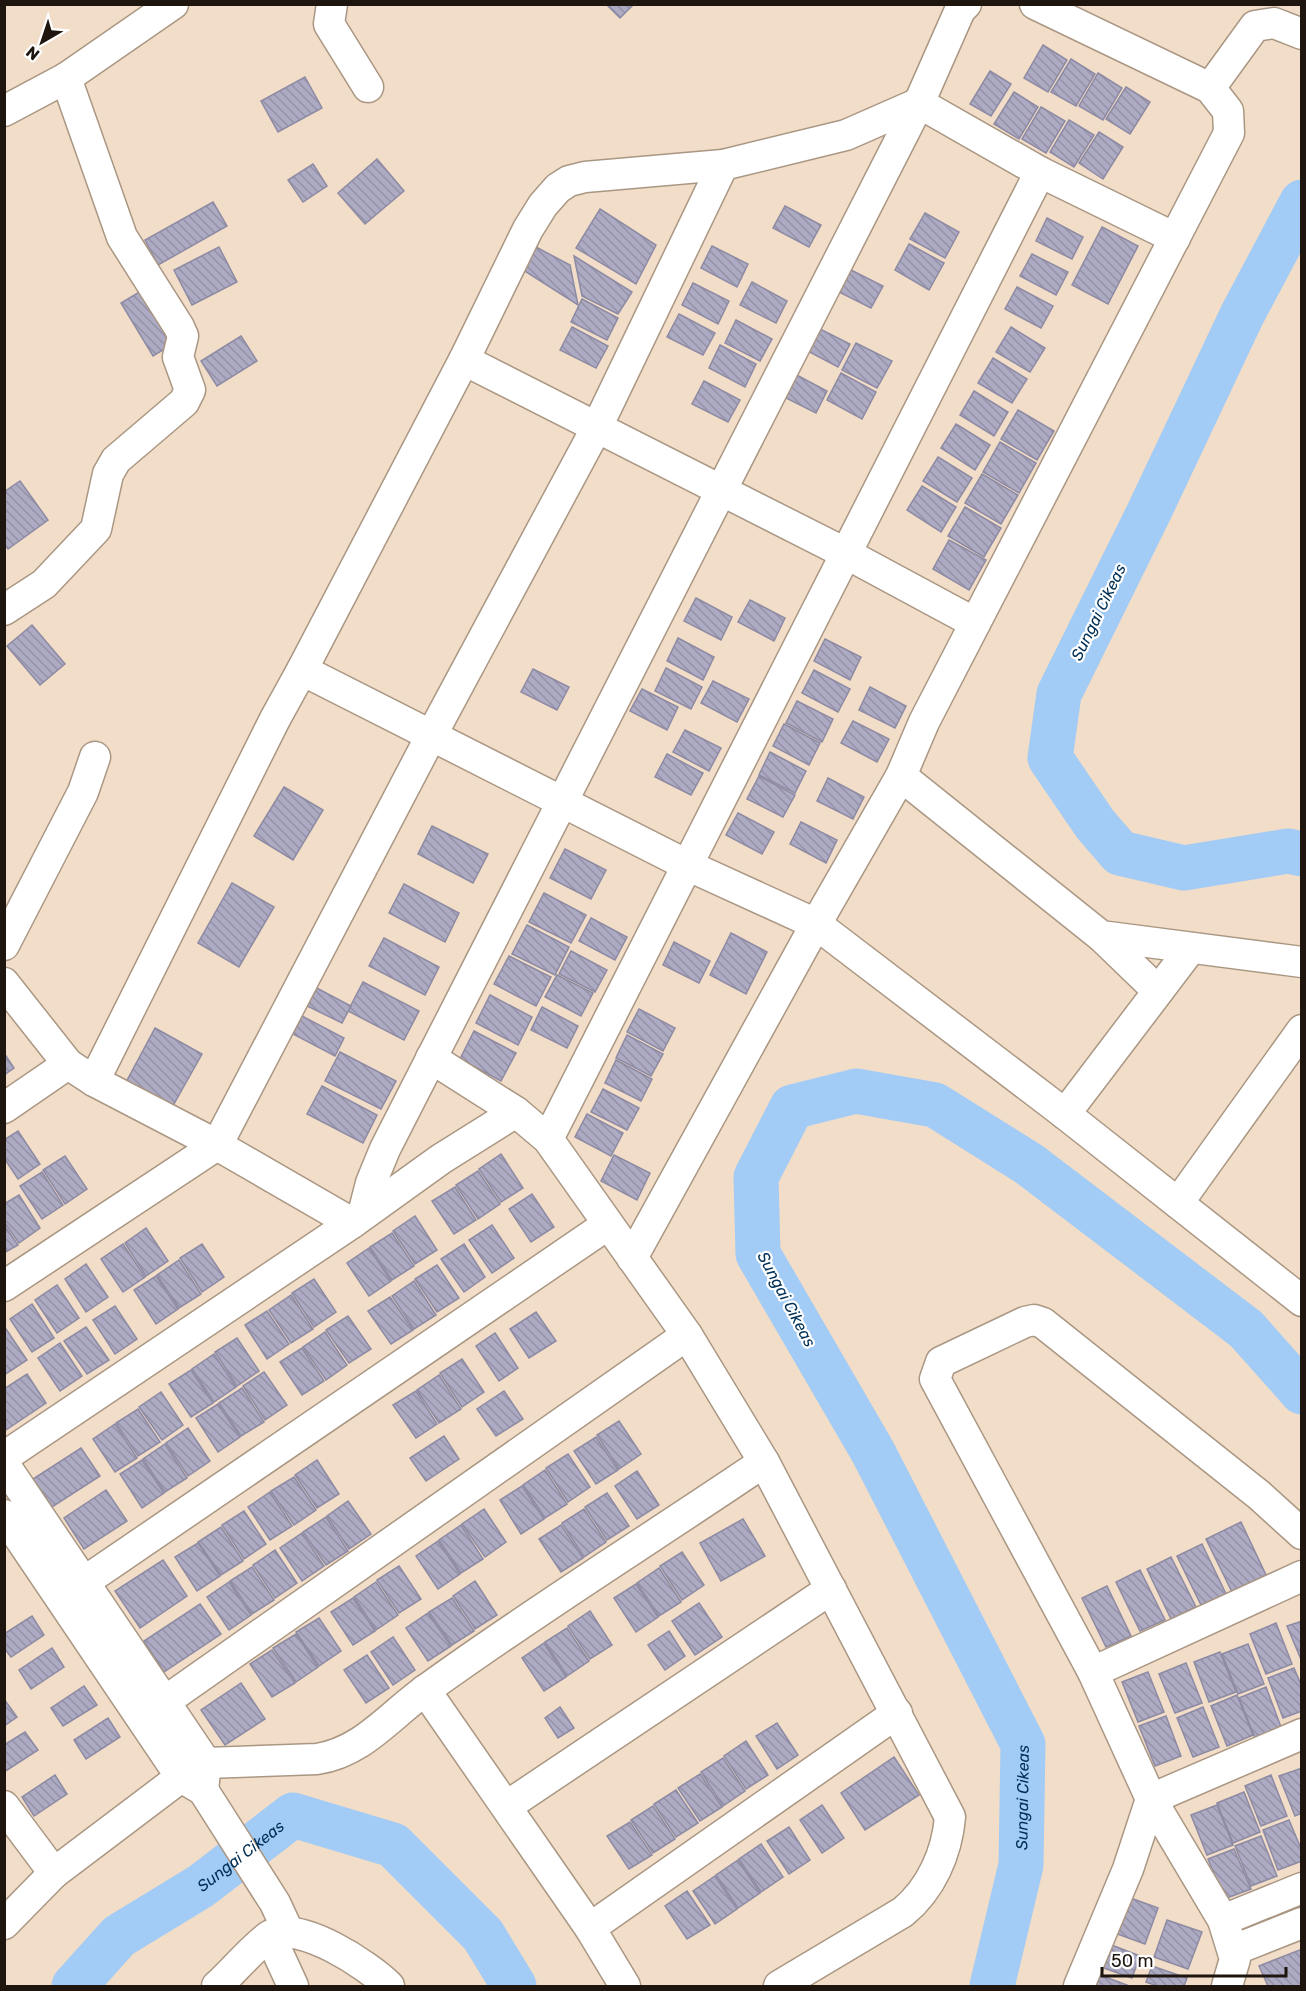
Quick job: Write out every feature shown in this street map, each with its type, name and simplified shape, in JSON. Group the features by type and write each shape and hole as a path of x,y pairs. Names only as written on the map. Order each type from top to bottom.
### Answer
{"street":[{"path":"4,111 66,78 173,4"},
{"path":"332,4 329,18 333,31 368,87"},
{"path":"358,1219 385,1149 919,103 960,10 966,4"},
{"path":"632,1258 816,924 901,776 924,722 1229,133 1228,111 1210,88 1035,4"},
{"path":"1210,88 1256,26 1274,23 1302,34"},
{"path":"4,610 44,584 96,529 108,474 116,460 184,402 190,390 178,357 183,336 122,237 66,78"},
{"path":"94,1081 270,729 464,360 528,230 550,196 558,188 585,177 723,165 846,135 919,103"},
{"path":"919,103 1040,172 1175,238"},
{"path":"4,1286 217,1145 431,736 597,427 723,165"},
{"path":"548,1139 689,866 1040,172"},
{"path":"464,360 847,554 975,623"},
{"path":"302,670 689,866 816,924 1178,1203 1298,1291"},
{"path":"4,945 83,792 95,757"},
{"path":"901,776 1101,936 1158,991"},
{"path":"1101,936 1302,962"},
{"path":"1065,1114 1191,948"},
{"path":"4,983 68,1064 94,1081 358,1219"},
{"path":"1178,1203 1302,1030"},
{"path":"431,1058 516,1112 548,1139 687,1335 764,1462 950,1817 948,1839 931,1879 917,1900 903,1912 778,1986"},
{"path":"4,1108 68,1064"},
{"path":"4,1457 358,1219 441,1159 516,1112"},
{"path":"84,1582 607,1225"},
{"path":"1227,1986 1235,1966 1234,1950 1223,1920 1151,1799 1093,1672 935,1379 941,1362 1025,1322 1034,1320 1043,1323 1259,1495 1302,1534"},
{"path":"164,1702 687,1335"},
{"path":"4,1924 54,1873 197,1777 335,1756 354,1748 425,1690 764,1462"},
{"path":"4,1464 164,1702 197,1777"},
{"path":"4,1515 197,1777 275,1903 279,1933 293,1986"},
{"path":"1093,1672 1302,1576"},
{"path":"507,1806 831,1589"},
{"path":"425,1690 590,1928 625,1986"},
{"path":"590,1928 897,1713"},
{"path":"1079,1986 1128,1869 1151,1799 1302,1734"},
{"path":"4,1806 54,1873"},
{"path":"1223,1920 1302,1888"},
{"path":"1234,1950 1302,1923"},
{"path":"218,1986 279,1933"},
{"path":"279,1933 366,1965 389,1986"}],"building":[{"path":"606,4 634,4 620,18"},
{"path":"1043,45 1067,60 1048,92 1024,78"},
{"path":"1071,59 1095,74 1076,106 1051,92"},
{"path":"990,71 1011,84 991,116 970,104"},
{"path":"1098,73 1122,88 1103,120 1079,106"},
{"path":"305,77 322,108 278,132 261,101"},
{"path":"1126,87 1150,102 1130,134 1106,119"},
{"path":"1014,92 1038,107 1019,139 994,124"},
{"path":"1041,107 1065,121 1046,153 1022,139"},
{"path":"1069,120 1094,135 1074,167 1050,152"},
{"path":"1099,132 1123,147 1103,179 1079,163"},
{"path":"377,159 404,191 365,224 338,193"},
{"path":"313,164 327,186 303,202 288,180"},
{"path":"213,202 227,226 158,265 145,240"},
{"path":"785,206 821,225 809,247 773,228"},
{"path":"600,209 656,245 636,284 576,248"},
{"path":"925,213 959,232 945,258 910,239"},
{"path":"1047,218 1083,237 1072,259 1036,241"},
{"path":"1102,227 1138,246 1108,304 1072,285"},
{"path":"909,244 944,263 929,290 895,270"},
{"path":"534,246 570,265 578,305 520,268"},
{"path":"712,246 748,264 737,287 701,268"},
{"path":"219,247 237,282 192,305 174,270"},
{"path":"1032,254 1068,272 1056,295 1020,276"},
{"path":"574,256 632,292 618,314 582,296"},
{"path":"847,268 883,286 871,308 835,290"},
{"path":"752,282 787,301 776,323 740,305"},
{"path":"693,283 729,301 718,324 682,305"},
{"path":"1017,287 1053,306 1041,328 1005,309"},
{"path":"146,288 178,341 153,356 121,303"},
{"path":"582,299 618,318 607,340 571,322"},
{"path":"679,314 715,333 703,355 667,337"},
{"path":"736,320 772,339 760,361 725,343"},
{"path":"814,326 850,344 838,367 802,348"},
{"path":"572,327 608,346 596,368 560,350"},
{"path":"1011,327 1045,348 1030,372 996,352"},
{"path":"241,336 257,361 217,386 201,361"},
{"path":"856,343 892,361 877,388 842,370"},
{"path":"720,345 756,364 745,387 709,368"},
{"path":"993,358 1027,379 1012,403 978,383"},
{"path":"791,372 827,391 816,413 780,395"},
{"path":"841,373 876,392 862,419 827,400"},
{"path":"704,381 740,400 728,422 692,404"},
{"path":"974,391 1008,412 994,436 960,415"},
{"path":"1018,410 1054,431 1037,460 1001,439"},
{"path":"956,424 990,445 975,470 941,448"},
{"path":"1000,442 1036,463 1019,493 983,472"},
{"path":"938,457 972,478 957,502 923,481"},
{"path":"982,474 1018,495 1001,524 965,503"},
{"path":"20,481 48,520 8,549 4,544 4,492"},
{"path":"922,486 956,507 941,532 907,510"},
{"path":"965,507 1001,528 984,557 948,536"},
{"path":"949,540 986,560 969,590 933,569"},
{"path":"696,598 732,617 721,640 684,621"},
{"path":"750,600 785,618 774,641 738,622"},
{"path":"32,625 65,664 40,685 7,646"},
{"path":"678,638 714,657 703,680 667,661"},
{"path":"825,639 861,657 850,680 814,661"},
{"path":"666,668 702,687 691,709 655,691"},
{"path":"533,669 569,687 557,710 521,692"},
{"path":"814,670 850,689 838,712 802,693"},
{"path":"713,681 749,699 737,722 701,703"},
{"path":"870,687 906,706 895,728 859,710"},
{"path":"642,689 678,707 667,730 630,711"},
{"path":"797,701 833,719 822,742 786,723"},
{"path":"853,721 889,739 877,762 841,743"},
{"path":"784,724 820,743 809,765 773,746"},
{"path":"685,730 721,748 709,771 673,752"},
{"path":"770,752 806,771 795,793 759,775"},
{"path":"667,754 703,773 691,795 655,777"},
{"path":"759,776 795,795 783,817 747,799"},
{"path":"828,778 864,797 853,819 817,801"},
{"path":"284,787 323,810 293,860 254,836"},
{"path":"738,813 774,832 762,854 726,835"},
{"path":"801,822 837,840 826,863 790,844"},
{"path":"432,826 488,854 473,883 418,854"},
{"path":"565,849 606,870 591,899 550,878"},
{"path":"232,883 274,907 239,967 198,943"},
{"path":"404,884 459,913 445,942 389,913"},
{"path":"544,893 586,915 571,943 529,922"},
{"path":"591,918 627,937 615,960 579,941"},
{"path":"527,925 569,947 555,975 512,954"},
{"path":"731,933 767,952 746,994 710,975"},
{"path":"384,938 439,967 425,995 369,966"},
{"path":"674,942 710,961 699,983 663,965"},
{"path":"571,951 607,970 595,992 559,974"},
{"path":"509,956 551,977 536,1006 494,984"},
{"path":"557,975 593,993 581,1016 545,997"},
{"path":"363,982 419,1011 404,1040 348,1011"},
{"path":"309,984 351,1006 342,1023 299,1002"},
{"path":"490,995 532,1017 518,1045 476,1023"},
{"path":"542,1007 578,1026 567,1048 531,1030"},
{"path":"639,1009 675,1028 663,1051 627,1032"},
{"path":"302,1016 344,1038 335,1056 293,1034"},
{"path":"155,1028 202,1054 170,1111 124,1086"},
{"path":"474,1031 516,1053 501,1081 460,1059"},
{"path":"627,1035 663,1054 651,1076 616,1058"},
{"path":"340,1052 396,1081 381,1109 325,1081"},
{"path":"4,1053 14,1068 4,1075"},
{"path":"616,1060 652,1079 641,1101 605,1083"},
{"path":"322,1086 377,1115 363,1143 307,1114"},
{"path":"603,1089 639,1108 627,1130 591,1112"},
{"path":"587,1114 623,1133 611,1156 575,1137"},
{"path":"18,1131 40,1164 18,1179 4,1158 4,1140"},
{"path":"501,1154 523,1188 501,1202 479,1169"},
{"path":"614,1155 650,1173 637,1200 601,1181"},
{"path":"65,1156 87,1189 65,1204 43,1170"},
{"path":"478,1171 500,1204 478,1219 456,1185"},
{"path":"42,1172 63,1205 42,1219 20,1186"},
{"path":"455,1187 476,1220 454,1234 432,1201"},
{"path":"532,1194 554,1227 531,1242 509,1209"},
{"path":"19,1195 40,1228 19,1243 4,1222 4,1204"},
{"path":"415,1216 437,1250 415,1264 393,1231"},
{"path":"4,1225 18,1245 4,1253"},
{"path":"492,1225 514,1258 492,1273 469,1240"},
{"path":"146,1228 168,1261 146,1276 125,1243"},
{"path":"392,1233 414,1266 392,1280 370,1247"},
{"path":"123,1244 145,1277 123,1292 101,1259"},
{"path":"202,1244 224,1277 202,1292 180,1258"},
{"path":"464,1244 485,1277 464,1292 441,1259"},
{"path":"369,1248 391,1281 369,1296 347,1263"},
{"path":"179,1260 201,1294 179,1308 157,1275"},
{"path":"86,1264 108,1297 86,1312 65,1279"},
{"path":"437,1265 459,1298 437,1312 415,1279"},
{"path":"156,1276 178,1309 156,1324 134,1290"},
{"path":"314,1279 336,1312 314,1327 292,1293"},
{"path":"414,1281 436,1315 414,1329 392,1296"},
{"path":"57,1285 79,1318 57,1333 35,1300"},
{"path":"291,1295 313,1329 291,1343 269,1310"},
{"path":"390,1297 413,1330 391,1344 368,1311"},
{"path":"32,1304 54,1338 32,1352 10,1319"},
{"path":"115,1306 137,1339 115,1354 93,1320"},
{"path":"267,1311 289,1344 267,1359 245,1325"},
{"path":"536,1312 556,1341 529,1358 510,1329"},
{"path":"348,1316 371,1349 349,1363 326,1330"},
{"path":"4,1326 27,1360 4,1375"},
{"path":"86,1327 109,1360 87,1374 64,1341"},
{"path":"325,1332 347,1365 326,1380 303,1347"},
{"path":"495,1333 518,1368 499,1381 476,1346"},
{"path":"237,1338 259,1371 237,1386 215,1352"},
{"path":"60,1343 82,1376 60,1391 38,1358"},
{"path":"302,1348 324,1381 302,1395 280,1362"},
{"path":"214,1354 236,1387 214,1402 192,1369"},
{"path":"462,1359 484,1392 462,1407 440,1373"},
{"path":"191,1370 213,1403 191,1417 169,1384"},
{"path":"264,1372 287,1405 265,1420 243,1386"},
{"path":"27,1374 46,1403 6,1430 4,1389"},
{"path":"439,1375 461,1409 439,1423 417,1390"},
{"path":"242,1388 264,1422 241,1436 219,1403"},
{"path":"416,1391 437,1424 416,1438 393,1405"},
{"path":"504,1391 523,1419 496,1436 477,1409"},
{"path":"161,1392 183,1425 162,1440 139,1407"},
{"path":"218,1404 240,1437 218,1452 196,1418"},
{"path":"138,1409 160,1442 138,1456 116,1423"},
{"path":"619,1421 641,1454 619,1469 597,1435"},
{"path":"115,1424 137,1458 115,1472 93,1439"},
{"path":"188,1428 210,1461 188,1476 166,1443"},
{"path":"444,1436 459,1459 426,1481 410,1458"},
{"path":"596,1437 618,1470 596,1484 574,1451"},
{"path":"165,1444 187,1478 165,1492 143,1459"},
{"path":"81,1448 100,1476 52,1507 33,1479"},
{"path":"568,1454 590,1487 568,1502 546,1468"},
{"path":"142,1460 164,1493 142,1508 120,1474"},
{"path":"317,1460 339,1494 317,1508 295,1475"},
{"path":"545,1470 567,1504 545,1518 523,1485"},
{"path":"637,1471 659,1505 637,1519 615,1486"},
{"path":"294,1477 316,1510 294,1525 271,1491"},
{"path":"522,1486 544,1519 521,1534 500,1500"},
{"path":"106,1490 127,1521 84,1549 64,1518"},
{"path":"270,1492 292,1526 270,1540 248,1507"},
{"path":"607,1493 629,1526 607,1540 585,1507"},
{"path":"348,1501 371,1534 349,1549 327,1516"},
{"path":"484,1509 506,1542 485,1557 462,1524"},
{"path":"584,1509 606,1542 584,1557 562,1523"},
{"path":"244,1511 266,1544 244,1559 222,1525"},
{"path":"326,1517 348,1551 326,1565 303,1532"},
{"path":"743,1519 765,1556 721,1581 700,1543"},
{"path":"1241,1522 1266,1575 1232,1592 1206,1539"},
{"path":"461,1525 483,1559 461,1573 439,1540"},
{"path":"561,1525 583,1558 561,1572 539,1539"},
{"path":"221,1527 243,1561 221,1575 198,1542"},
{"path":"302,1533 324,1566 302,1581 280,1548"},
{"path":"438,1541 460,1574 438,1589 416,1556"},
{"path":"198,1543 220,1576 197,1591 175,1557"},
{"path":"1202,1544 1226,1594 1201,1605 1177,1556"},
{"path":"275,1550 297,1583 275,1598 253,1565"},
{"path":"682,1552 704,1585 682,1600 660,1566"},
{"path":"1171,1557 1196,1607 1171,1619 1147,1569"},
{"path":"163,1560 187,1596 140,1628 115,1591"},
{"path":"399,1566 421,1599 399,1613 377,1580"},
{"path":"252,1567 274,1600 252,1614 230,1581"},
{"path":"659,1568 681,1602 659,1616 637,1583"},
{"path":"1140,1570 1165,1620 1140,1631 1116,1582"},
{"path":"475,1581 497,1615 475,1629 453,1596"},
{"path":"229,1582 251,1615 229,1630 207,1597"},
{"path":"376,1582 398,1615 376,1630 354,1597"},
{"path":"636,1584 658,1617 636,1632 614,1598"},
{"path":"1107,1586 1131,1636 1106,1647 1082,1598"},
{"path":"353,1598 375,1631 353,1645 331,1612"},
{"path":"452,1598 474,1631 452,1645 429,1612"},
{"path":"699,1603 722,1637 695,1655 672,1621"},
{"path":"200,1604 221,1634 164,1672 144,1641"},
{"path":"590,1611 612,1645 590,1659 568,1626"},
{"path":"428,1613 451,1646 428,1661 406,1628"},
{"path":"32,1616 44,1635 11,1657 4,1648 4,1634"},
{"path":"319,1618 341,1651 319,1666 296,1632"},
{"path":"1302,1621 1302,1662 1287,1626"},
{"path":"1276,1623 1292,1664 1266,1674 1250,1634"},
{"path":"567,1628 589,1661 567,1676 545,1642"},
{"path":"669,1631 685,1656 665,1670 648,1645"},
{"path":"296,1634 318,1667 296,1682 273,1648"},
{"path":"393,1637 415,1670 393,1685 371,1652"},
{"path":"544,1643 566,1677 544,1691 522,1658"},
{"path":"1248,1644 1264,1684 1238,1694 1222,1654"},
{"path":"52,1648 64,1667 31,1689 19,1670"},
{"path":"272,1650 295,1683 272,1697 250,1664"},
{"path":"1220,1652 1236,1692 1209,1702 1194,1662"},
{"path":"367,1655 389,1688 366,1703 344,1670"},
{"path":"1186,1663 1202,1703 1175,1713 1159,1674"},
{"path":"1294,1668 1302,1687 1302,1711 1283,1718 1268,1678"},
{"path":"1148,1672 1164,1712 1138,1722 1122,1682"},
{"path":"241,1683 265,1719 225,1745 201,1710"},
{"path":"84,1686 97,1705 63,1726 51,1708"},
{"path":"1266,1687 1281,1727 1255,1738 1239,1698"},
{"path":"1237,1695 1253,1735 1227,1746 1211,1706"},
{"path":"4,1699 17,1717 4,1726"},
{"path":"560,1707 574,1728 558,1738 545,1718"},
{"path":"1203,1707 1219,1747 1193,1757 1177,1718"},
{"path":"1166,1716 1181,1756 1155,1766 1139,1726"},
{"path":"108,1718 120,1737 86,1759 74,1740"},
{"path":"777,1723 798,1755 777,1769 756,1736"},
{"path":"25,1732 38,1750 4,1772 4,1745"},
{"path":"746,1741 768,1775 746,1789 724,1756"},
{"path":"894,1757 919,1795 865,1830 841,1793"},
{"path":"723,1758 745,1791 723,1806 701,1772"},
{"path":"1302,1768 1302,1813 1295,1816 1279,1776"},
{"path":"700,1774 722,1807 700,1821 678,1788"},
{"path":"55,1775 67,1794 34,1816 22,1797"},
{"path":"1271,1775 1287,1816 1261,1826 1245,1786"},
{"path":"676,1790 698,1823 676,1837 654,1804"},
{"path":"1244,1792 1260,1832 1233,1843 1217,1803"},
{"path":"822,1805 844,1838 822,1853 800,1820"},
{"path":"1217,1805 1233,1845 1207,1855 1191,1815"},
{"path":"653,1806 675,1839 653,1853 631,1820"},
{"path":"1289,1820 1302,1851 1302,1861 1278,1870 1263,1830"},
{"path":"630,1822 652,1855 629,1869 607,1836"},
{"path":"789,1827 810,1860 789,1874 767,1841"},
{"path":"1261,1836 1277,1876 1251,1886 1235,1846"},
{"path":"761,1844 783,1877 761,1892 739,1859"},
{"path":"1234,1849 1251,1889 1224,1899 1208,1859"},
{"path":"738,1860 760,1893 738,1908 716,1875"},
{"path":"715,1876 737,1909 715,1924 693,1891"},
{"path":"687,1891 710,1925 687,1939 665,1906"},
{"path":"1125,1896 1158,1908 1145,1944 1112,1932"},
{"path":"1167,1920 1202,1932 1188,1969 1154,1957"},
{"path":"1109,1944 1140,1956 1132,1978 1101,1967"},
{"path":"1302,1949 1302,1986 1268,1986 1259,1966"},
{"path":"1152,1966 1187,1978 1184,1986 1157,1986 1146,1982"},
{"path":"1092,1972 1127,1985 1087,1986"}],"waterway":[{"name":"Sungai Cikeas","path":"1302,202 1242,315 1148,514 1059,694 1050,758 1095,824 1120,853 1184,868 1288,851 1302,854"},
{"name":"Sungai Cikeas","path":"992,1986 1021,1865 1023,1744 873,1452 758,1254 756,1177 792,1107 856,1091 935,1105 1029,1164 1246,1329 1302,1392"},
{"name":"Sungai Cikeas","path":"74,1986 119,1936 201,1886 293,1815 393,1845 483,1935 514,1986"}]}
